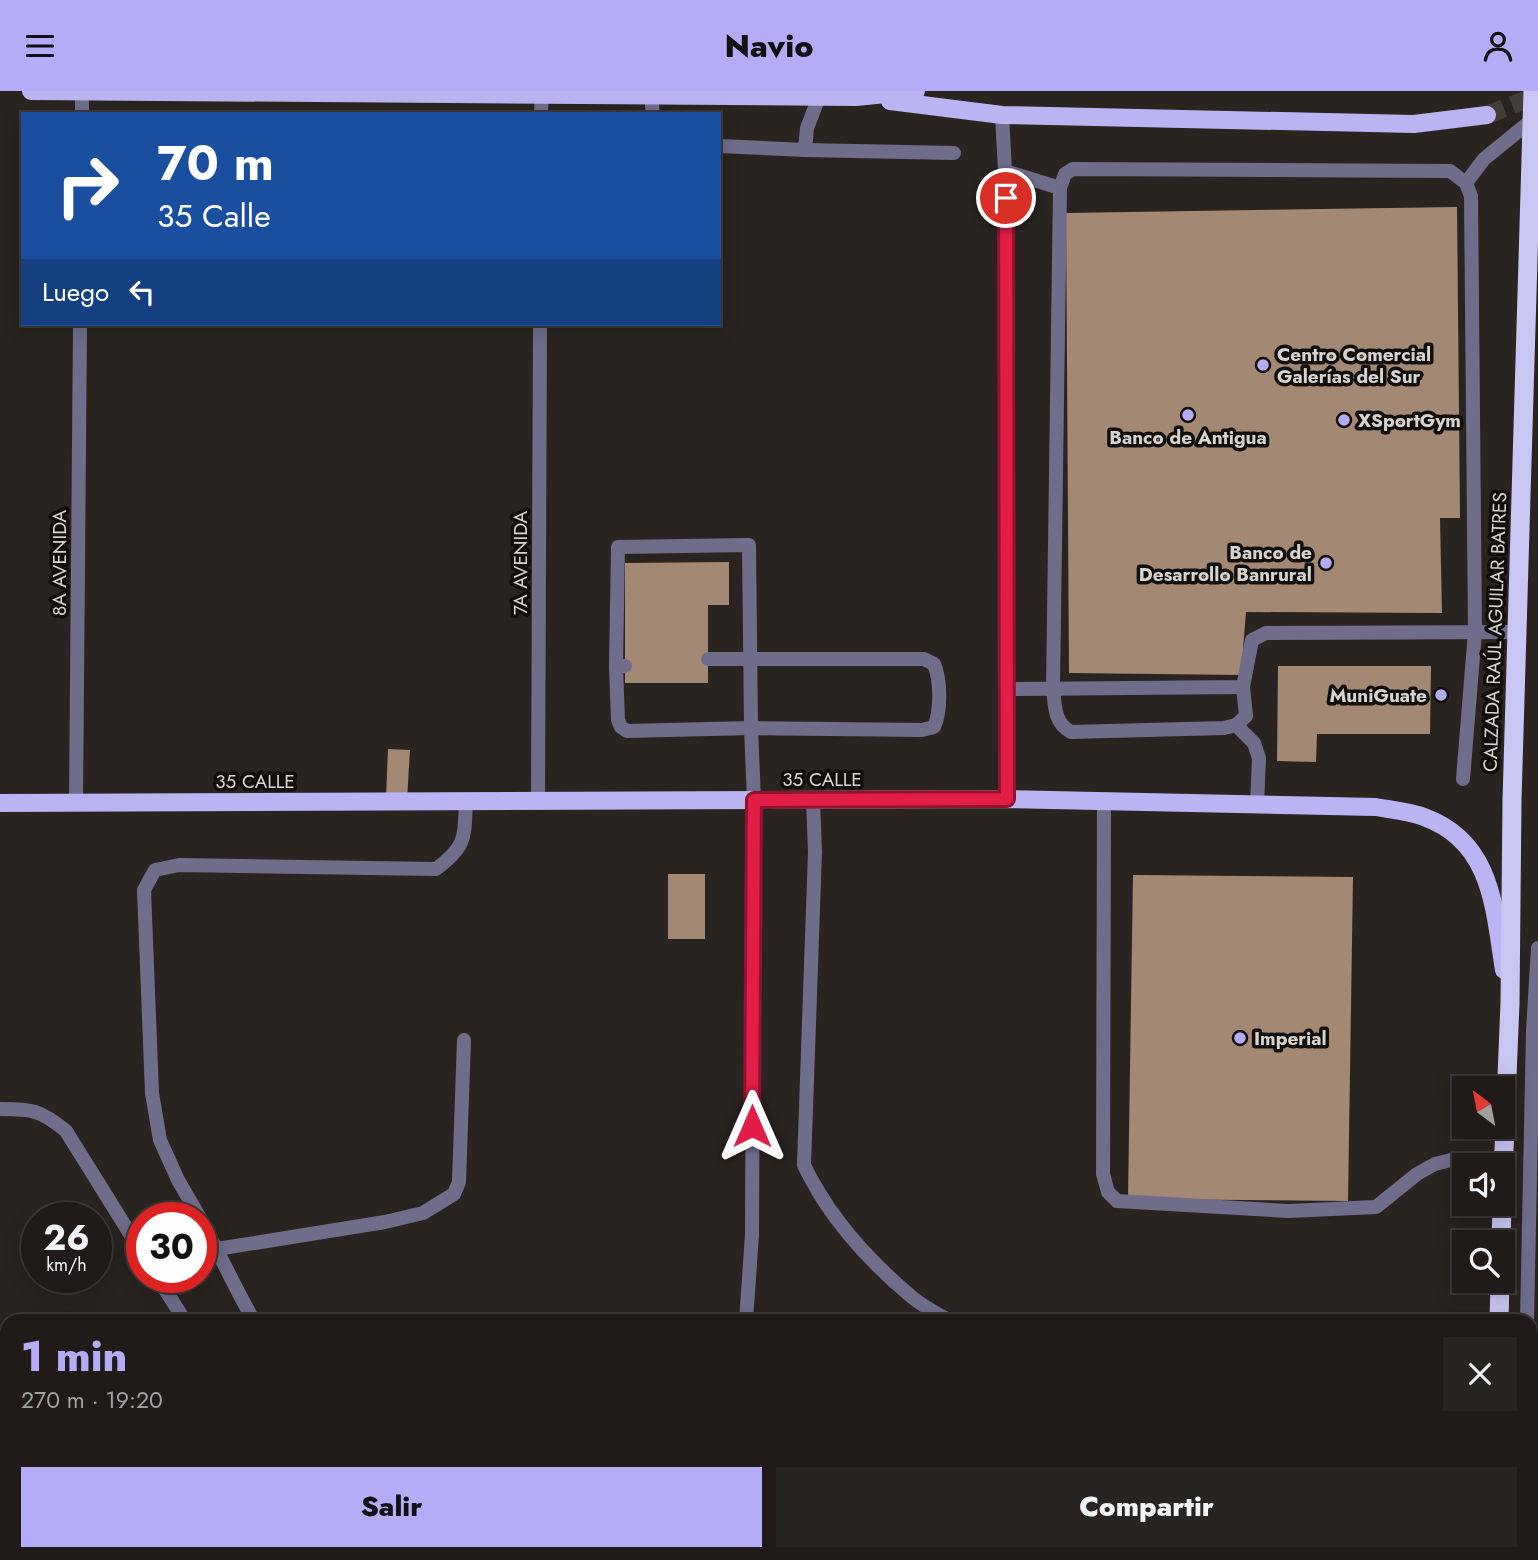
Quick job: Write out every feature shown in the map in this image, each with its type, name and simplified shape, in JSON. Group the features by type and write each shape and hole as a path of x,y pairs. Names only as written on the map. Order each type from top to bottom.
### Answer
{"highway":[{"name":"CALZADA RAÚL AGUILAR BATRES","path":"1504,1153 1533,91"},
{"path":"1499,1314 1500,1293"}],"main road":[{"path":"31,91 542,93 652,105 856,97 916,91"},
{"path":"856,97 1002,114 1414,124 1487,114"},
{"name":"35 CALLE","path":"0,803 1007,799 1376,807 1424,817 1461,837 1480,863 1495,905 1510,1003"}],"street":[{"path":"82,91 82,112"},
{"path":"541,112 542,93"},
{"path":"805,150 807,128 819,97"},
{"path":"1002,114 1005,171 1007,799"},
{"path":"1466,183 1484,159 1532,120"},
{"path":"721,146 954,153"},
{"path":"1463,779 1475,632 1471,196 1466,183 1450,171 1073,169 1065,174 1060,188 1053,688 1057,718 1061,727 1070,732 1224,728 1236,725 1246,716 1243,687 1252,640 1266,633 1475,632 1517,632"},
{"path":"1005,171 1060,188"},
{"name":"8A AVENIDA","path":"76,803 80,326"},
{"name":"7A AVENIDA","path":"538,801 540,326"},
{"path":"708,659 750,659 924,659 934,664 937,671 939,717 934,727 922,730 751,728 627,731 621,727 618,720 621,667 618,547 750,545 750,659 751,728 754,800 752,1235 746,1314"},
{"path":"1007,689 1243,687"},
{"path":"1236,725 1254,743 1259,758 1257,805"},
{"path":"813,800 815,852 804,1165 813,1186 861,1249 915,1300 938,1314"},
{"path":"1104,801 1103,1174 1108,1192 1117,1201 1289,1211 1376,1207 1417,1174 1435,1164 1452,1160"},
{"path":"190,1202 160,1140 152,1093 144,890 155,870 179,865 436,869 452,857 464,841 466,802"},
{"path":"1527,1314 1533,1031 1538,948"},
{"path":"250,1314 217,1249 385,1222 423,1213 454,1194 460,1182 464,1040"},
{"path":"0,1109 25,1109 48,1115 65,1131 126,1228"},
{"path":"167,1293 181,1314"},
{"path":"1538,1497 1538,1560"}],"building":[{"name":"Centro Comercial Galerías del Sur","path":"1457,207 1460,518 1440,518 1442,613 1246,612 1241,675 1069,673 1066,213"},
{"path":"729,562 729,605 708,605 708,683 625,683 625,563"},
{"path":"1278,666 1431,666 1430,734 1317,734 1316,762 1277,761"},
{"path":"388,749 410,750 407,799 386,798"},
{"path":"668,874 705,874 705,939 668,939"},
{"name":"Imperial","path":"1133,875 1353,877 1348,1201 1128,1199"}],"tunnel":[{"path":"1487,115 1538,95"}],"place":[{"name":"Centro Comercial Galerías del Sur","path":"1263,365"},
{"name":"Banco de Antigua","path":"1188,415"},
{"name":"XSportGym","path":"1344,420"},
{"name":"Banco de Desarrollo Banrural","path":"1326,563"},
{"name":"MuniGuate","path":"1441,695"},
{"name":"Imperial","path":"1240,1038"}],"route":[{"path":"752,1126 754,800 1007,799 1006,198"}]}
